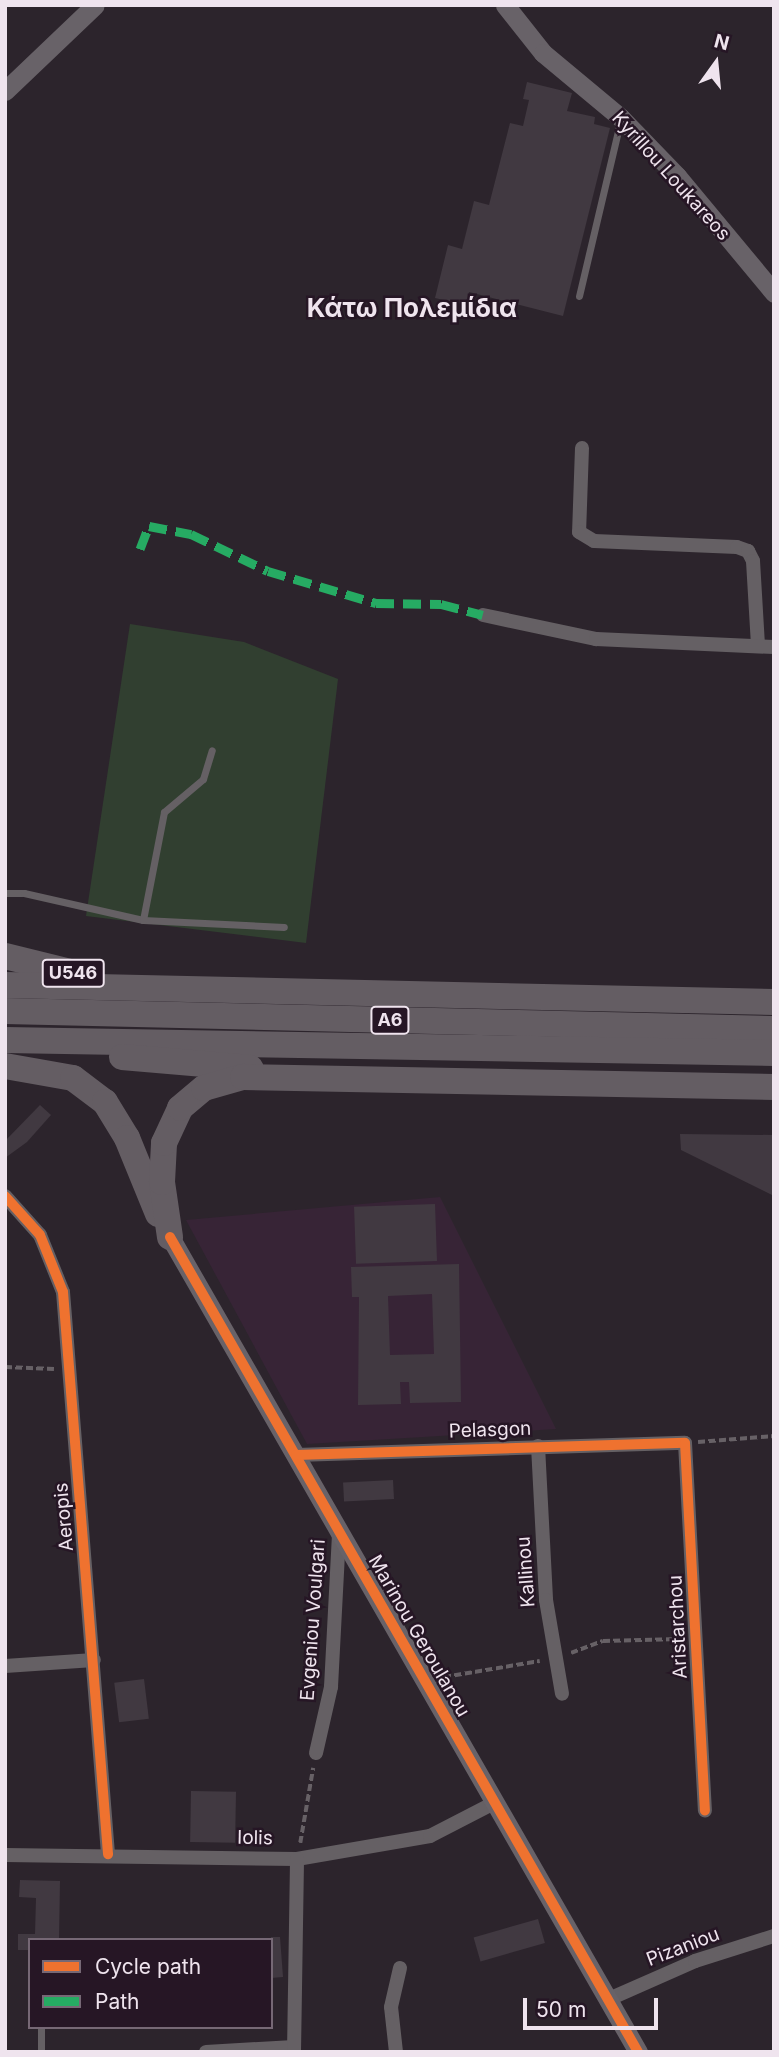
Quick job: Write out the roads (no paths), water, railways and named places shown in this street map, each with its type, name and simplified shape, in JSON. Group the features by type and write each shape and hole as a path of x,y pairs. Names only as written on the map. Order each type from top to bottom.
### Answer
{"highway":[{"name":"U546","path":"5,956 31,965 143,985"},
{"path":"5,985 143,985 774,1002"},
{"name":"A6","path":"5,1011 774,1029"},
{"path":"5,1041 343,1076"},
{"name":"A6","path":"5,1041 774,1053"},
{"path":"5,1066 73,1078 106,1102 127,1138 145,1189 170,1237"},
{"path":"170,1237 162,1182 164,1143 180,1108 204,1088 243,1077 343,1076 774,1087"}],"street":[{"path":"5,91 95,5"},
{"name":"Kyrillou Loukareos","path":"505,5 543,53 621,118 677,176 774,293"},
{"path":"582,448 579,532 594,541 737,547 748,551 753,561 758,646"},
{"path":"482,615 596,639 774,647"},
{"name":"Aeropis","path":"5,1196 40,1235 63,1292 108,1854"},
{"name":"Marinou Geroulanou","path":"170,1237 638,2052"},
{"name":"Pelasgon","path":"296,1455 685,1443"},
{"name":"Aristarchou","path":"685,1443 705,1810"},
{"name":"Kallinou","path":"538,1446 546,1601 562,1694"},
{"name":"Evgeniou Voulgari","path":"316,1753 331,1687 339,1530"},
{"path":"5,1666 94,1660"},
{"name":"Iolis","path":"5,1855 297,1858 430,1836 494,1803"},
{"path":"206,2052 294,2049 297,1858"},
{"name":"Pizaniou","path":"609,2000 695,1961 774,1936"},
{"path":"396,2052 391,2007 400,1968"}],"lane":[{"path":"579,296 621,118"},
{"path":"143,920 164,812 203,779 212,750"},
{"path":"5,893 24,893 143,920 284,927"},
{"path":"41,2029 41,2052"}],"district":[{"name":"Κάτω Πολεμίδια","path":"412,308"}]}
